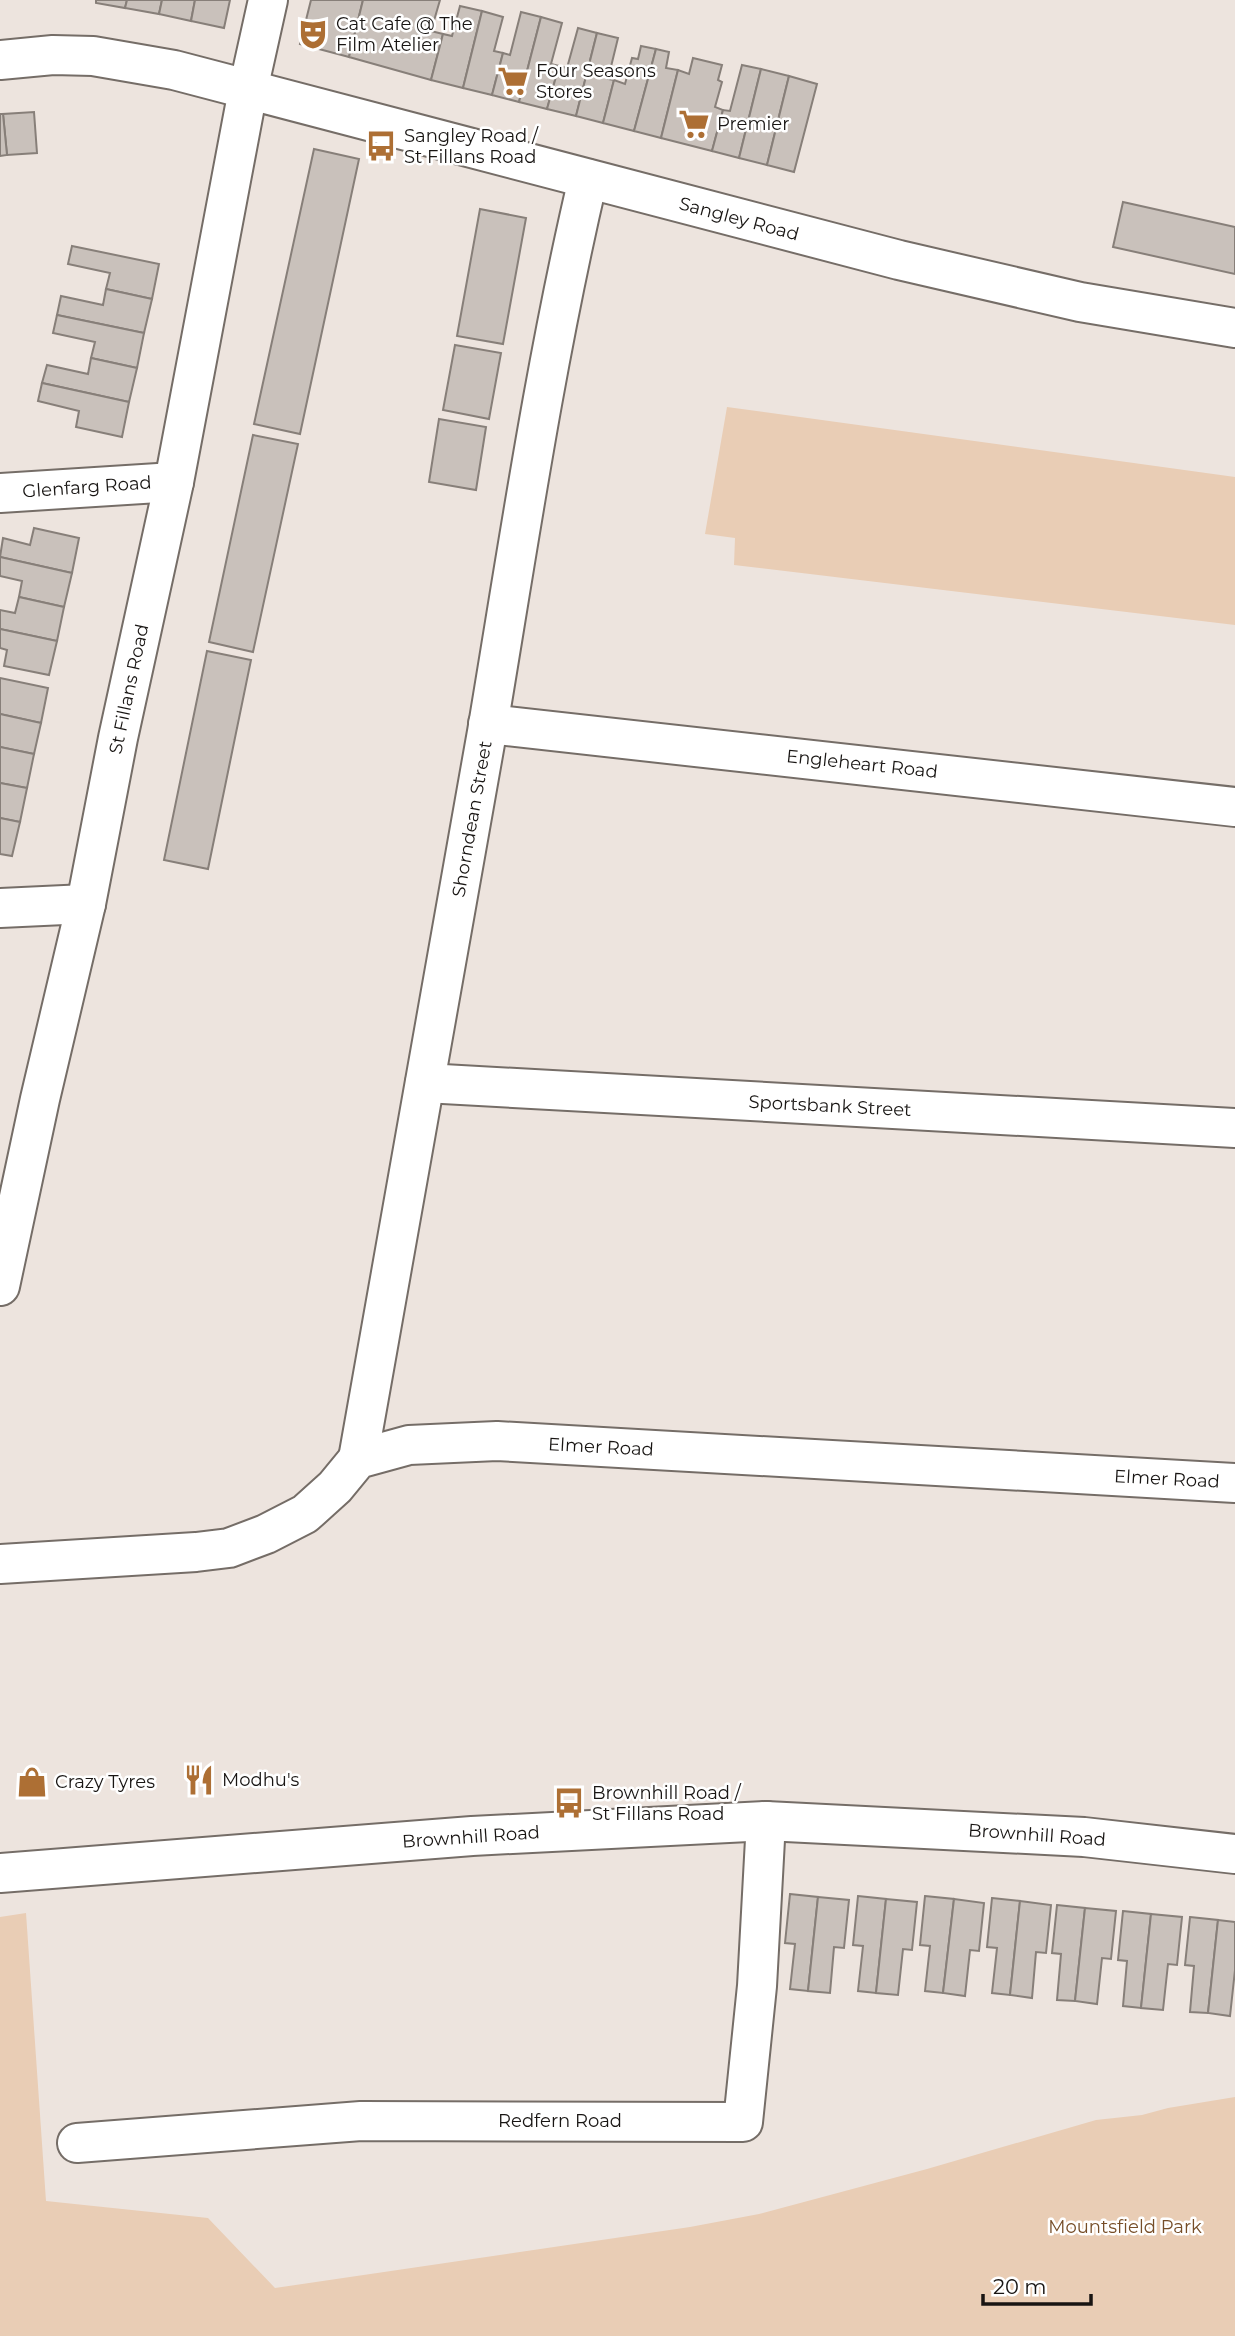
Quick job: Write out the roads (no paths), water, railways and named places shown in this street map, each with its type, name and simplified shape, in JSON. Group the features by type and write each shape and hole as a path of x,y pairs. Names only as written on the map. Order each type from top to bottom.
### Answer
{"main road":[{"name":"St Fillans Road","path":"0,1286 86,904 118,738 174,482 248,90 268,0"},
{"name":"Sangley Road","path":"0,60 53,55 93,56 174,70 899,260 1080,302 1235,328"},
{"name":"Shorndean Street","path":"358,1459 488,724 527,486 565,277 588,179"},
{"name":"Glenfarg Road","path":"0,493 174,482"},
{"name":"Engleheart Road","path":"488,724 1235,807"},
{"path":"0,908 86,904"},
{"name":"Sportsbank Street","path":"425,1083 1235,1128"},
{"name":"Elmer Road","path":"358,1459 409,1445 497,1441 1235,1483"},
{"path":"0,1564 229,1548 266,1534 305,1514 335,1487 358,1459"},
{"name":"Brownhill Road","path":"0,1873 472,1836 766,1821 1084,1837 1235,1854"},
{"name":"Redfern Road","path":"77,2143 361,2121 743,2122 757,1986 766,1821"}],"place":[{"name":"Cat Cafe @ The Film Atelier","path":"313,34"},
{"name":"Four Seasons Stores","path":"513,81"},
{"name":"Premier","path":"694,124"},
{"name":"Sangley Road / St Fillans Road","path":"381,146"},
{"name":"Modhu's","path":"199,1780"},
{"name":"Crazy Tyres","path":"32,1782"},
{"name":"Brownhill Road / St Fillans Road","path":"569,1803"}],"park label":[{"name":"Mountsfield Park","path":"1125,2227"}]}
